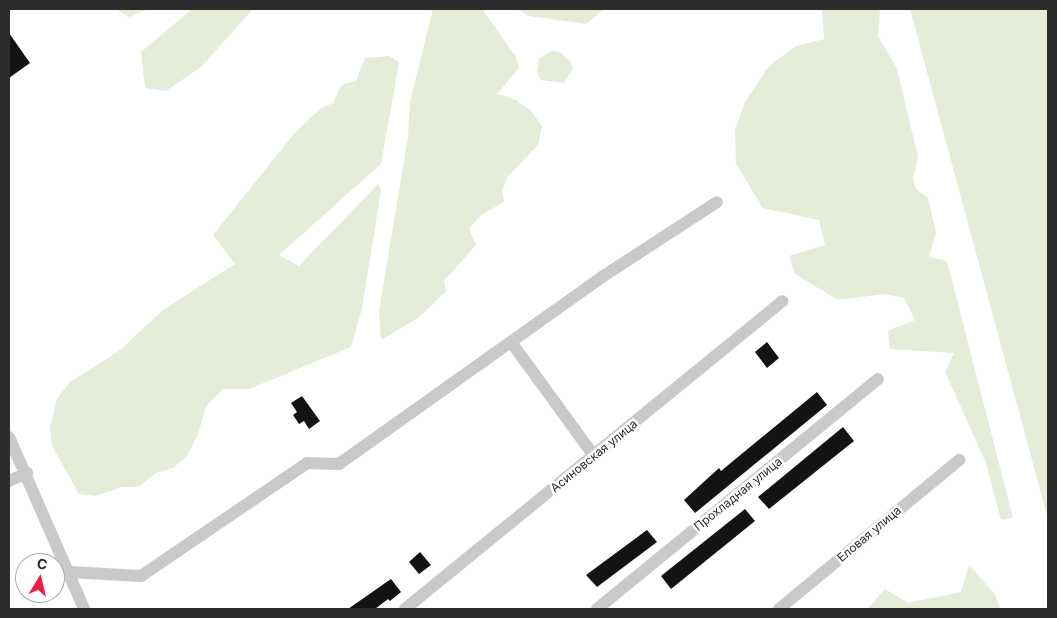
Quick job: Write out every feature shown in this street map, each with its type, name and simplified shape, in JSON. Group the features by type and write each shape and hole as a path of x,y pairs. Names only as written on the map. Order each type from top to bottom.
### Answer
{"street":[{"path":"69,572 141,576 307,463 339,464 511,342 717,202"},
{"name":"Асиновская улица","path":"405,609 782,301"},
{"path":"511,342 594,456"},
{"name":"Прохладная улица","path":"597,609 878,379"},
{"path":"9,437 27,473 84,609"},
{"name":"Еловая улица","path":"779,609 959,460"},
{"path":"9,481 27,473"}],"green space":[{"path":"116,9 148,9 129,17"},
{"path":"192,9 253,9 201,67 166,91 145,88 141,52"},
{"path":"433,9 482,9 516,57 519,68 497,94 516,100 531,111 542,126 538,145 508,176 502,191 504,202 480,216 469,229 476,245 444,281 446,291 418,318 381,340 379,311 408,137 410,102"},
{"path":"517,9 604,9 586,24 529,16"},
{"path":"822,9 880,9 878,36 897,69 918,157 913,179 916,189 928,198 936,233 929,257 947,261 1013,518 1001,520 986,463 945,372 954,353 890,349 888,331 915,320 904,298 885,294 838,300 795,274 789,256 825,245 819,220 763,208 736,164 735,130 745,102 769,66 796,46 824,39"},
{"path":"910,9 1048,9 1048,519"},
{"path":"551,51 560,52 570,61 573,69 564,83 541,80 537,73 539,59"},
{"path":"389,56 399,62 381,164 279,255 299,266 378,184 381,190 362,309 351,347 249,389 223,389 206,406 198,435 186,457 173,468 156,473 138,487 122,487 95,496 79,494 52,446 50,428 57,399 70,382 119,351 163,310 235,264 213,235 293,135 320,109 333,103 341,85 356,81 365,58"},
{"path":"969,565 995,594 1000,609 867,609 885,589 908,603 961,592"}],"building":[{"path":"9,33 30,63 9,78"},
{"path":"767,342 779,358 767,368 755,352"},
{"path":"817,392 827,405 695,513 684,500 719,468 721,471"},
{"path":"302,396 320,421 309,429 304,421 299,424 293,415 297,412 291,403"},
{"path":"843,427 854,441 769,509 758,497"},
{"path":"745,509 755,521 671,589 661,576"},
{"path":"647,530 657,542 597,587 586,575"},
{"path":"420,552 431,565 419,574 409,562"},
{"path":"391,579 401,592 390,601 388,599 375,609 348,609"}]}
